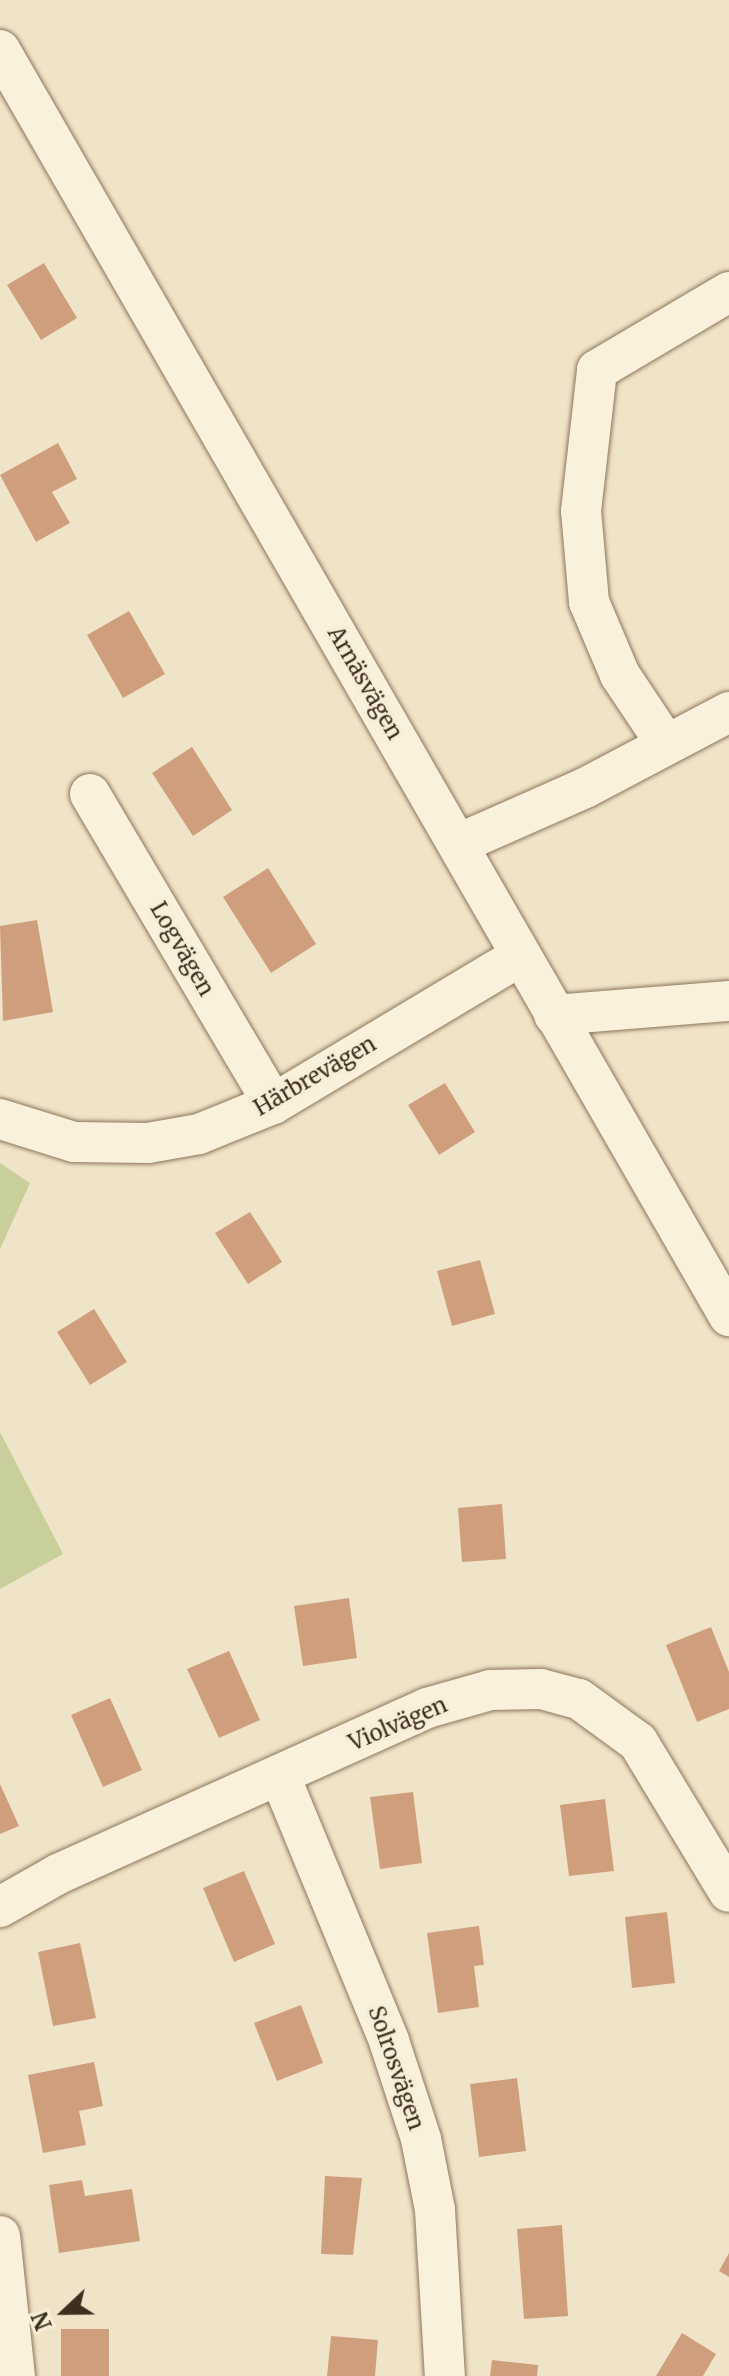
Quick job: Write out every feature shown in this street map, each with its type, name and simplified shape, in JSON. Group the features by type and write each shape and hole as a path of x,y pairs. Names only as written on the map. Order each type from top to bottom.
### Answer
{"street":[{"name":"Arnäsvägen","path":"0,50 729,1316"},
{"path":"666,744 620,675 589,602 581,511 597,370 729,292"},
{"path":"458,844 585,788 729,712"},
{"path":"666,744 729,730"},
{"name":"Logvägen","path":"90,794 273,1104"},
{"name":"Härbrevägen","path":"0,1119 74,1142 148,1143 199,1134 273,1104 520,956"},
{"path":"554,1015 729,1001"},
{"name":"Violvägen","path":"0,1907 58,1874 461,1697 541,1689 579,1699 638,1742 729,1892"},
{"name":"Solrosvägen","path":"280,1776 389,2041 421,2139 437,2226 445,2376"},
{"path":"0,2236 15,2376"}],"green space":[{"path":"0,1163 30,1183 0,1249"},
{"path":"0,1432 63,1554 0,1589"}],"building":[{"path":"44,263 77,318 41,340 7,285"},
{"path":"58,443 77,479 52,492 70,523 36,542 0,475"},
{"path":"129,611 165,674 123,698 87,635"},
{"path":"192,747 232,810 193,836 152,773"},
{"path":"268,868 316,944 271,973 223,897"},
{"path":"37,920 53,1012 3,1021 0,926"},
{"path":"445,1083 475,1132 439,1155 408,1105"},
{"path":"250,1212 282,1262 248,1284 215,1233"},
{"path":"480,1260 495,1314 452,1326 437,1271"},
{"path":"94,1309 127,1362 90,1385 57,1332"},
{"path":"502,1504 506,1559 462,1562 458,1508"},
{"path":"349,1598 357,1658 303,1666 294,1606"},
{"path":"711,1627 729,1672 729,1709 697,1722 666,1645"},
{"path":"229,1651 260,1720 219,1738 187,1669"},
{"path":"110,1698 142,1770 103,1787 71,1715"},
{"path":"0,1784 19,1826 0,1834"},
{"path":"413,1792 422,1863 380,1869 370,1797"},
{"path":"605,1799 614,1871 569,1876 560,1805"},
{"path":"244,1871 275,1944 234,1962 203,1888"},
{"path":"667,1912 675,1983 632,1988 625,1917"},
{"path":"479,1926 484,1965 474,1966 479,2007 438,2013 427,1933"},
{"path":"80,1943 96,2018 53,2026 38,1952"},
{"path":"301,2005 323,2063 277,2081 254,2023"},
{"path":"94,2062 103,2106 79,2111 86,2145 43,2153 28,2075"},
{"path":"517,2078 526,2151 479,2157 470,2084"},
{"path":"325,2176 362,2178 353,2255 321,2254"},
{"path":"82,2180 85,2196 132,2189 140,2241 59,2253 49,2185"},
{"path":"562,2225 568,2316 524,2319 517,2229"},
{"path":"729,2253 729,2277 719,2271"},
{"path":"61,2329 109,2329 109,2376 61,2376"},
{"path":"682,2333 716,2354 703,2376 656,2376"},
{"path":"331,2336 378,2340 375,2376 327,2376"},
{"path":"492,2360 538,2365 537,2376 490,2376"}]}
